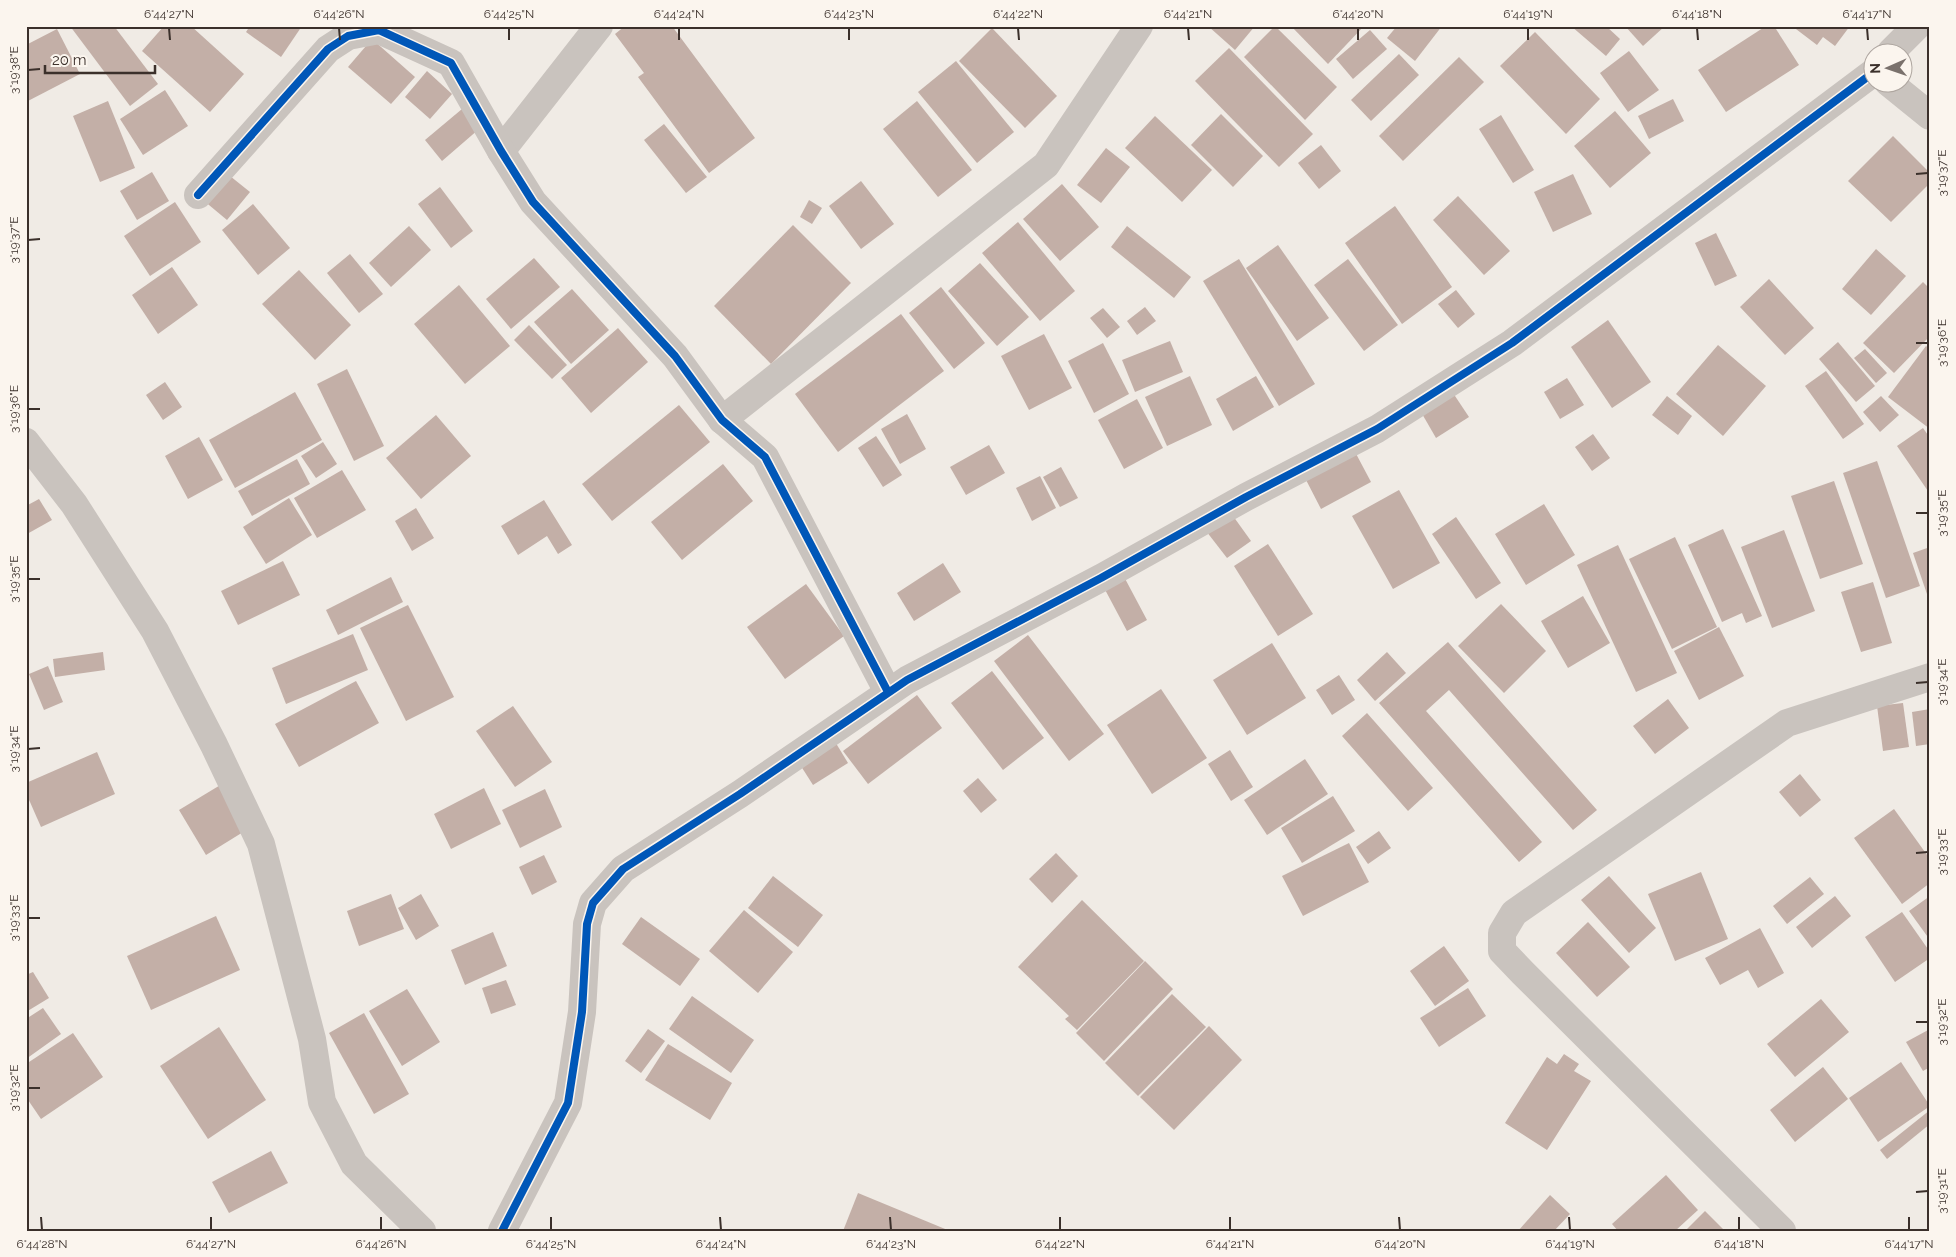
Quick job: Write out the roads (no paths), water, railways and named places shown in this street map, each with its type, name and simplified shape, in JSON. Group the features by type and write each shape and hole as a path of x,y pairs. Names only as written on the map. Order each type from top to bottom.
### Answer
{"street":[{"path":"501,151 599,26"},
{"path":"722,420 1046,165 1139,26"},
{"path":"1899,42 1910,28"},
{"path":"198,195 328,48 348,36 379,30 451,63 501,151 533,202 675,356 722,420 765,457 873,665 897,686"},
{"path":"502,1231 568,1103 582,1012 587,924 593,903 623,869 740,794 897,686 1101,578 1246,497 1377,429 1512,343 1864,79"},
{"path":"1900,92 1930,116"},
{"path":"26,442 74,504 155,631 214,745 260,844 312,1040 322,1102 354,1164 422,1231"},
{"path":"1782,1231 1502,951 1502,933 1514,913 1787,723 1930,678"}]}
